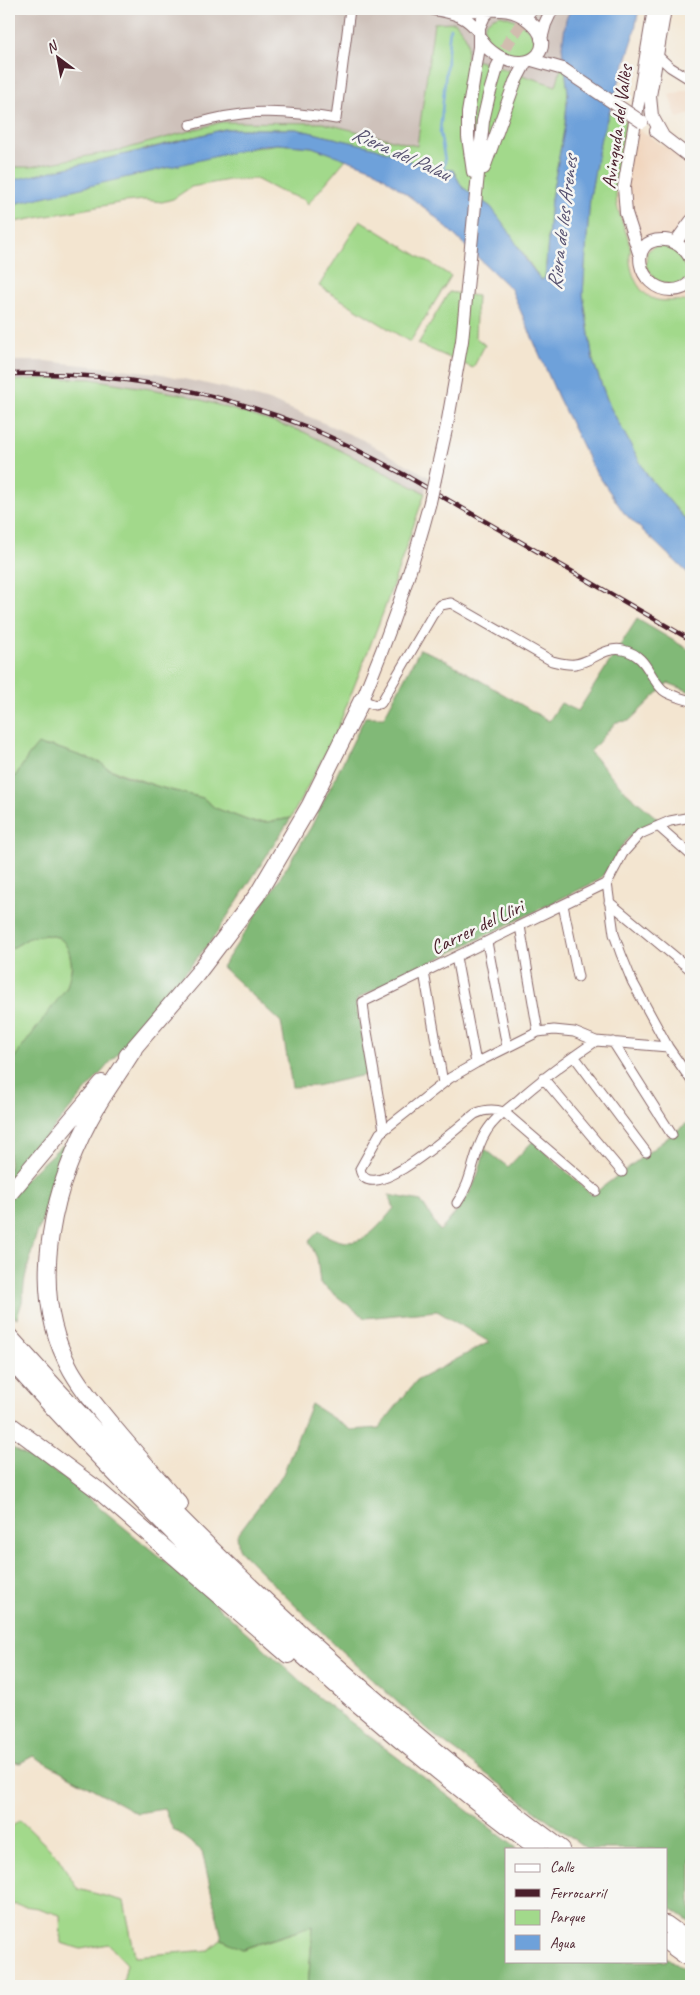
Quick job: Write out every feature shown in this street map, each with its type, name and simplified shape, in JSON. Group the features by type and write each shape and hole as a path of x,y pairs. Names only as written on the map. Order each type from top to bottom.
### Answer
{"highway":[{"path":"11,1192 197,974 257,895 310,805 362,700"},
{"path":"134,1049 95,1110 74,1154 62,1187 54,1219 48,1273 53,1321 67,1362 81,1386 145,1464 232,1559 261,1596"},
{"path":"9,1336 118,1456 303,1636 446,1758 561,1848"},
{"path":"9,1358 172,1532 244,1601 347,1694 469,1796 537,1848"},
{"path":"9,1424 98,1490 361,1719 427,1770 469,1796"},
{"path":"668,1925 691,1942"},
{"path":"668,1943 691,1960"}],"main road":[{"path":"434,9 469,20 480,35 484,45 508,61 528,62 563,69"},
{"path":"458,9 510,11 524,17 538,30 549,56 563,69 668,139 691,158"},
{"path":"479,155 507,107 515,82 528,62 536,56 542,42 545,24 552,9"},
{"name":"Avinguda del Vallès","path":"654,9 624,187 626,213 640,256 642,272 653,284 666,290 690,286"},
{"name":"Avinguda del Vallès","path":"651,31 658,9"},
{"name":"Avinguda del Vallès","path":"665,9 656,54 650,107 652,116 668,139"},
{"path":"479,155 468,113 480,35 479,27 489,11"},
{"path":"362,700 414,563 435,479 457,374 466,306 479,155 486,108 498,65"},
{"path":"668,139 691,150"},
{"path":"631,227 641,236 655,240 664,240 686,248 691,221"},
{"path":"640,256 646,245 655,240"}],"street":[{"path":"190,125 226,115 250,112 297,112 336,119 350,9"},
{"path":"656,54 670,67 691,80"},
{"path":"362,700 375,705 381,703 433,614 437,608 446,604 456,605 552,661 561,664 576,664 613,649 625,651 642,660 663,690 691,701"},
{"path":"691,817 670,821 640,834 619,859 607,883 614,934 632,981 668,1047 691,1080"},
{"path":"658,826 691,855"},
{"name":"Carrer del Lliri","path":"384,1130 365,1020 364,1002 607,883"},
{"path":"609,902 691,970"},
{"path":"563,905 578,977"},
{"path":"520,926 538,1032"},
{"path":"488,942 507,1048"},
{"path":"456,957 476,1063"},
{"path":"424,972 444,1083"},
{"path":"596,1191 504,1112 492,1110 475,1114 410,1165 384,1178 368,1179 361,1173 360,1169 380,1133 444,1083 476,1063 538,1032 554,1030 574,1032 596,1041 668,1047"},
{"path":"457,1203 465,1192 471,1178 479,1145 486,1131 504,1112 543,1078 596,1041"},
{"path":"613,1042 672,1135"},
{"path":"574,1056 646,1152"},
{"path":"543,1078 622,1172"}],"shaded area":[{"path":"9,9 571,9 566,19 562,47 564,58 556,86 465,57 434,23 417,146 323,123 222,122 125,149 30,167 9,167"},
{"path":"690,89 691,114 677,118 669,95"},
{"path":"626,121 691,164 691,303 680,300 668,302 648,296 640,288 632,271 630,261 631,247 621,224 616,194"},
{"path":"9,361 45,361 157,373 225,388 279,404 361,439 429,477 425,493 304,432 185,395 44,378 9,381"}],"green space":[{"path":"500,15 516,20 529,30 535,40 534,50 531,54 519,56 511,54 494,45 488,39 485,25"},
{"path":"455,22 466,38 466,57 556,86 564,58 568,92 565,125 551,199 545,278 541,280 491,207 462,187 453,170 428,168 376,148 296,129 225,129 27,179 9,181 9,167 30,167 125,149 222,122 323,123 417,146 434,23"},
{"path":"610,111 626,121 618,166 616,201 630,246 631,266 635,280 643,292 652,298 663,301 686,301 691,303 691,526 647,475 609,405 593,361 583,294 590,197 601,137"},
{"path":"278,144 312,147 346,159 308,204 305,200 279,191 256,179 229,180 191,187 173,199 162,202 145,200 124,202 9,223 9,205 228,152"},
{"path":"360,220 451,276 410,342 319,286"},
{"path":"654,246 661,246 675,251 686,260 689,266 687,280 674,286 657,281 646,266 647,252"},
{"path":"449,292 477,296 475,337 485,345 473,368 418,344"},
{"path":"44,378 91,379 185,395 304,432 425,493 383,613 335,735 291,818 268,822 252,822 215,808 203,798 159,787 107,768 101,763 52,746 38,745 29,755 9,786 9,381"},
{"path":"637,619 691,651 691,692 668,683 629,721 616,722 590,752 624,790 658,819 628,838 597,881 358,998 356,1003 369,1074 316,1086 292,1087 281,1022 222,967 311,827 365,717 384,717 420,649 442,658 549,721 561,703 578,711"},
{"path":"38,744 45,747 52,746 101,763 107,768 128,777 203,798 215,808 252,822 268,822 291,818 214,937 149,1017 9,1180 9,1065 67,987 72,966 69,951 64,942 58,937 46,935 29,938 9,950 9,786"},
{"path":"46,935 57,937 67,946 71,959 69,980 56,1005 9,1065 9,950 29,938"},
{"path":"691,1120 691,1922 668,1906 668,1848 586,1848 430,1732 336,1646 239,1550 237,1535 283,1474 311,1404 351,1430 379,1428 416,1381 489,1342 437,1311 365,1318 320,1283 317,1258 309,1241 319,1231 343,1241 353,1242 362,1239 378,1227 394,1208 389,1195 421,1201 440,1231 457,1211 474,1185 485,1149 508,1167 533,1141 592,1195"},
{"path":"70,1144 35,1239 17,1318 9,1314 9,1194 61,1146"},
{"path":"9,1446 62,1476 202,1592 319,1698 517,1848 505,1848 505,1962 668,1962 668,1958 691,1974 691,1986 308,1986 313,1926 242,1949 222,1939 202,1851 173,1829 164,1809 137,1813 33,1756 20,1763 9,1761"},
{"path":"20,1820 57,1856 78,1889 124,1901 135,1956 209,1950 222,1939 243,1949 313,1926 308,1986 122,1986 127,1964 108,1944 81,1949 61,1943 60,1915 38,1908 9,1904 9,1829"}],"water":[{"name":"Riera de les Arenes","path":"571,9 639,9 633,39 601,137 590,197 583,294 593,361 609,405 647,475 691,526 691,576 624,513 592,466 558,397 511,289 430,212 373,169 312,147 278,144 264,145 9,205 9,181 225,129 296,129 376,148 428,168 453,170 462,187 491,207 541,280 545,278 551,199 565,125 568,92 562,47 566,19"}],"waterway":[{"name":"Riera del Palau","path":"443,171 445,161 440,132 450,28"}],"tunnel":[{"path":"498,65 508,43 530,11"}],"railway":[{"path":"9,374 85,376 161,385 235,402 307,427 403,474 691,640"}]}
